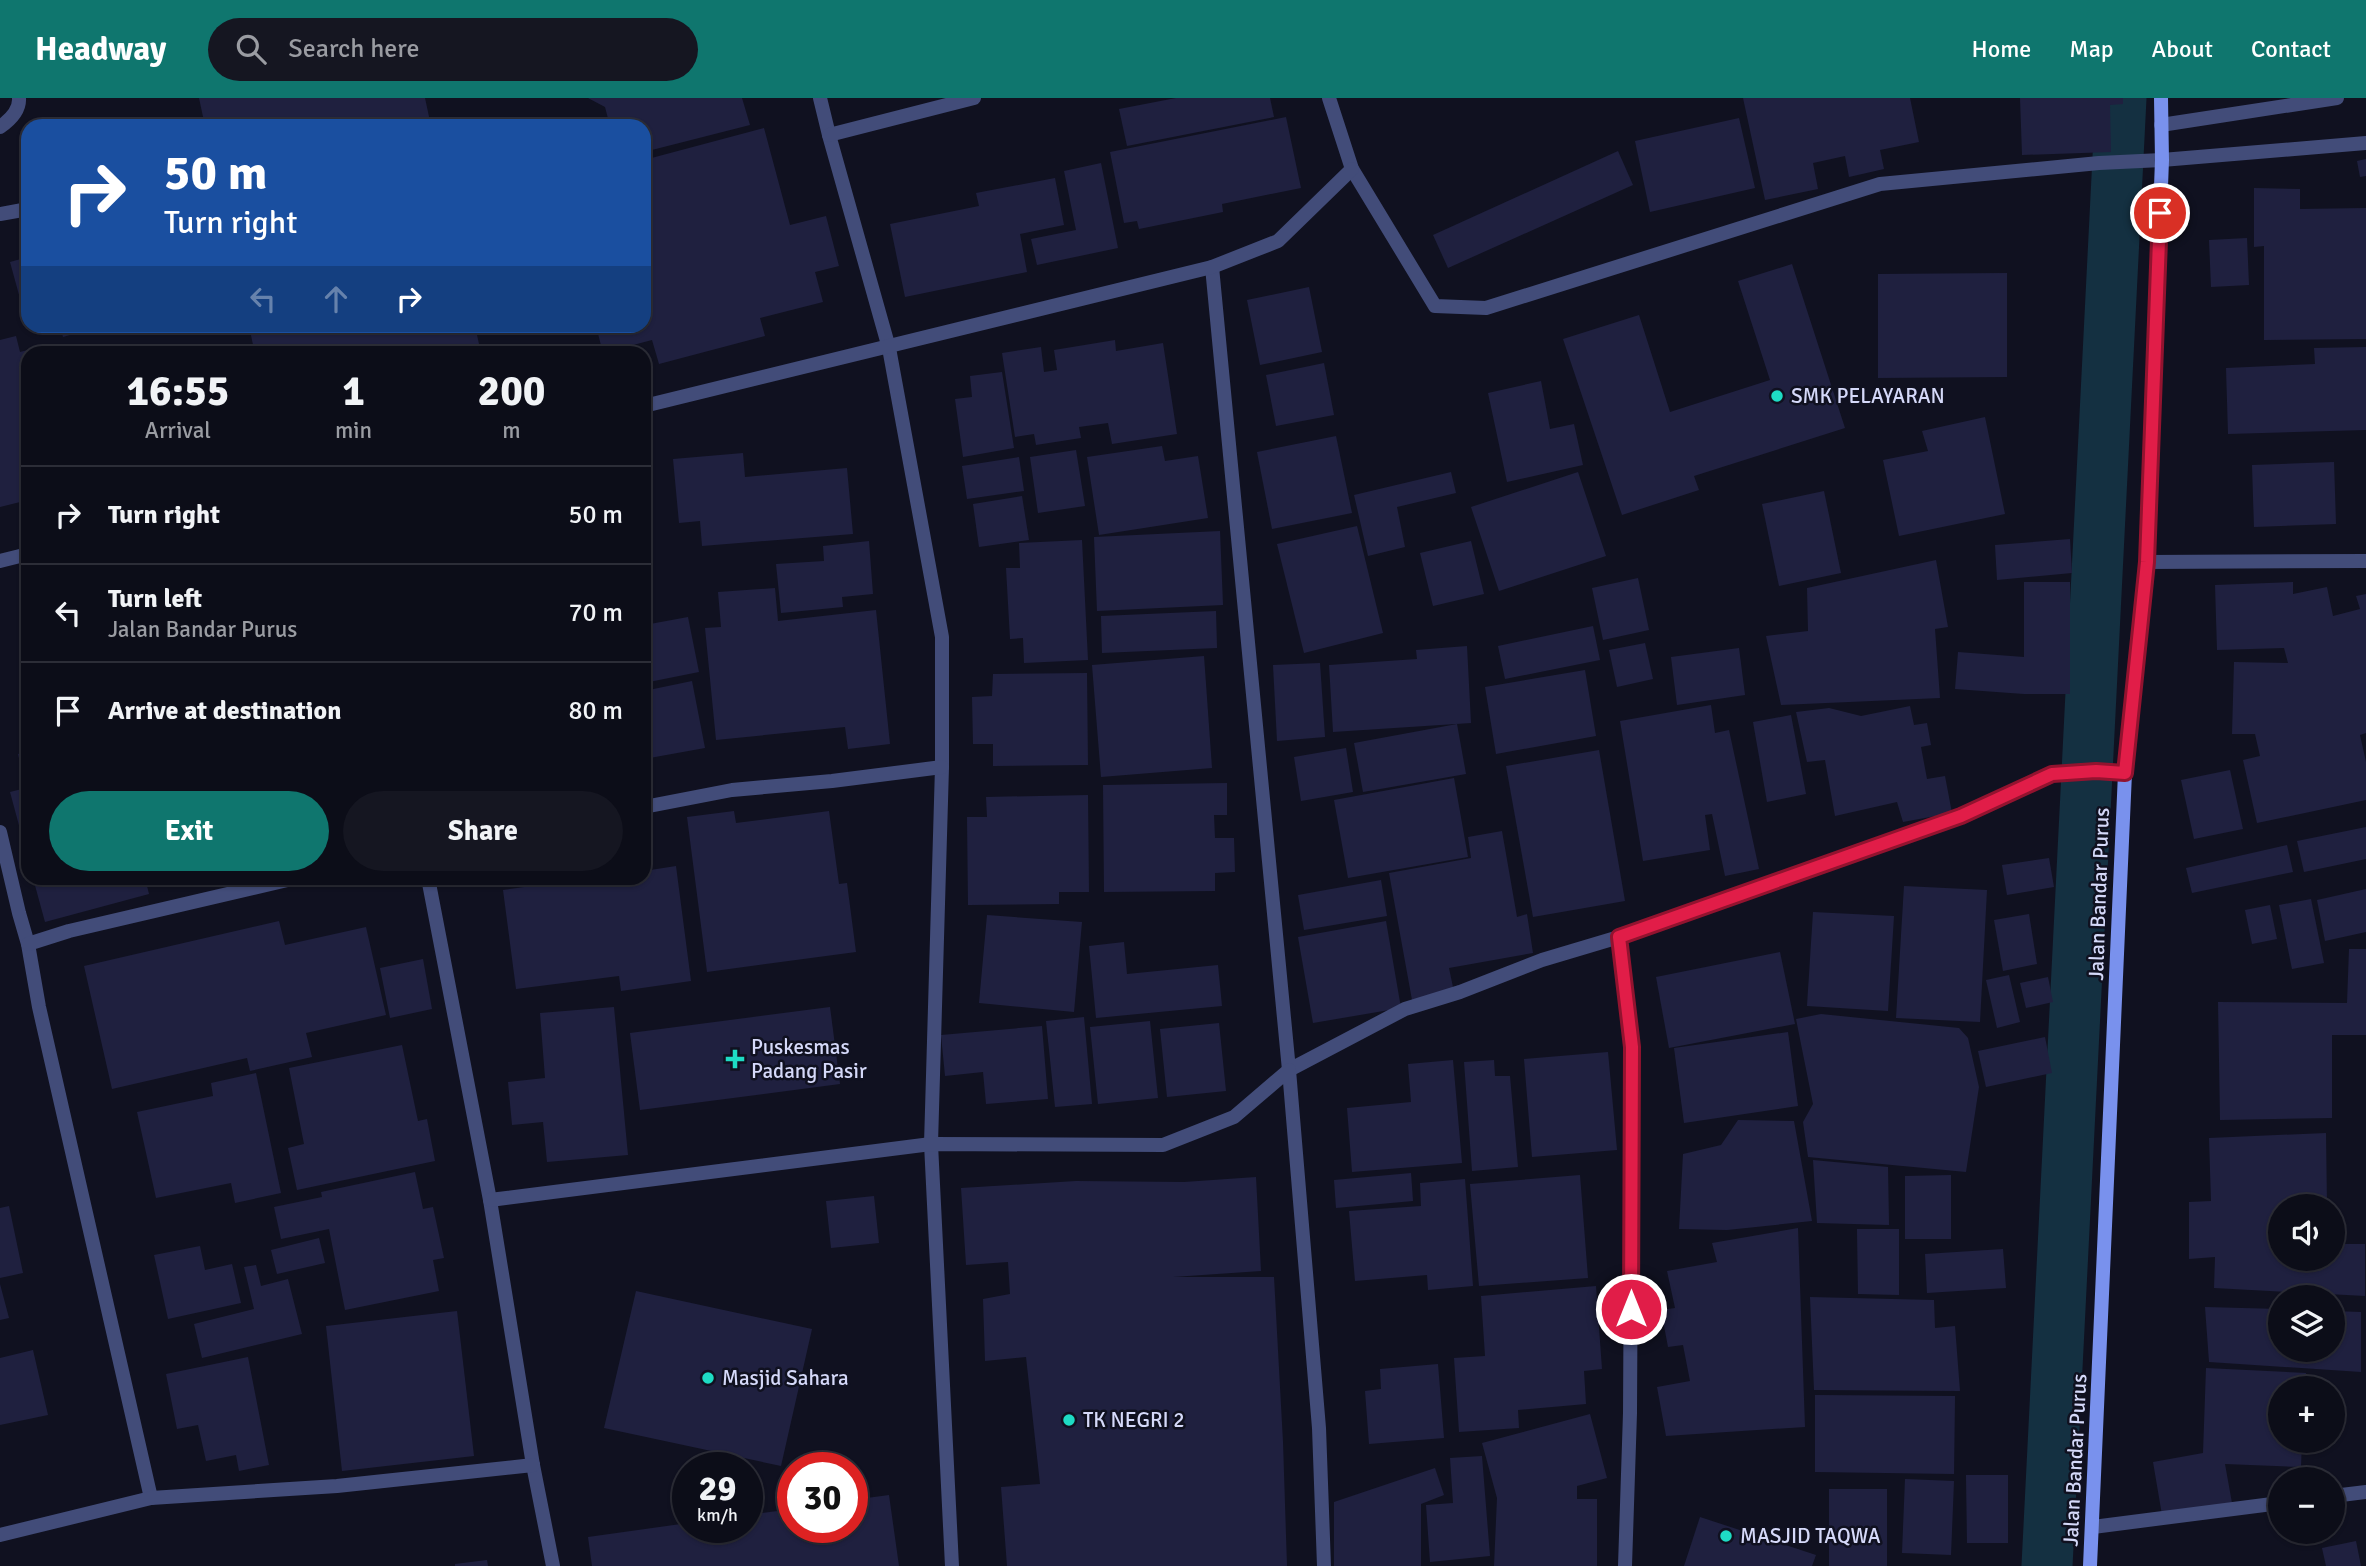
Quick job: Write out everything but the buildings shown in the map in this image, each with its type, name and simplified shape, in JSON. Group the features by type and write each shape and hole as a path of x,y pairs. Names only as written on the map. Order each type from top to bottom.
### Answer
{"street":[{"path":"0,127 13,117 20,102 19,98"},
{"path":"820,98 889,348 942,637 942,767 931,1144 952,1566"},
{"path":"829,135 974,98"},
{"path":"1329,98 1352,169 1434,306 1486,308 1880,184 2099,163 2366,143"},
{"name":"Jalan Bandar Purus","path":"2090,1566 2125,773 2147,562 2162,160 2161,98"},
{"path":"2161,125 2337,98"},
{"path":"651,404 1212,267 1278,241 1352,169"},
{"path":"0,214 21,210"},
{"path":"1212,267 1289,1070 1319,1428 1324,1566"},
{"path":"0,561 21,556"},
{"path":"2147,562 2366,561"},
{"path":"651,806 732,790 942,767"},
{"path":"491,1200 931,1144 1163,1145 1234,1117 1289,1070 1405,1009 1460,992 1542,960 1619,937 1961,816 2052,774 2096,771 2125,773"},
{"path":"0,832 29,944 39,1007 151,1499"},
{"path":"29,944 69,931 266,885"},
{"path":"429,885 491,1200 533,1465 553,1566"},
{"path":"1619,937 1632,1047 1630,1413 1625,1566"},
{"path":"0,1535 151,1499 337,1486 533,1465"},
{"path":"2345,1495 2366,1492"},
{"path":"2093,1527 2268,1505"}],"waterway":[{"path":"2047,1566 2121,98"}],"place":[{"name":"SMK PELAYARAN","path":"1777,396"},
{"name":"Puskesmas Padang Pasir","path":"735,1059"},
{"name":"Masjid Sahara","path":"708,1378"},
{"name":"TK NEGRI 2","path":"1069,1420"},
{"name":"MASJID TAQWA","path":"1726,1536"}],"route":[{"path":"1631,1309 1632,1047 1619,937 1961,816 2052,774 2096,771 2125,773 2147,562 2160,213"}]}
